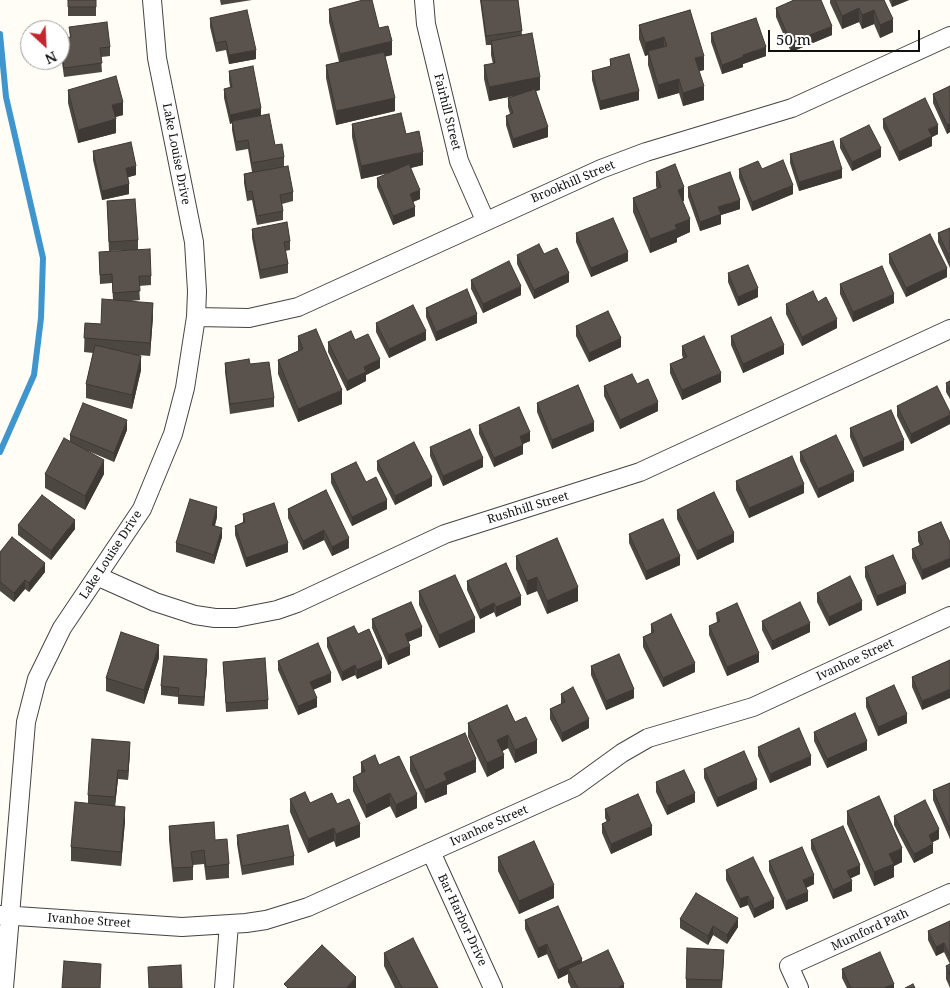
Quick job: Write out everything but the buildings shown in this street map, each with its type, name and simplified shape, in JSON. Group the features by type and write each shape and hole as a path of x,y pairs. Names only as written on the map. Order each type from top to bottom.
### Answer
{"street":[{"name":"Lake Louise Drive","path":"4,988 5,916 26,722 37,679 62,628 99,577 142,509 173,434 185,388 196,317 197,291 194,242 157,58 152,0"},
{"name":"Fairhill Street","path":"424,0 426,24 459,160 485,220"},
{"name":"Brookhill Street","path":"196,317 249,318 298,307 485,220 602,169 646,152 792,108 950,36"},
{"name":"Rushhill Street","path":"99,577 155,602 195,615 215,618 236,618 277,610 297,603 446,534 640,472 950,329"},
{"name":"Ivanhoe Street","path":"5,916 163,926 229,924 266,920 308,907 574,787 622,753 648,738 753,707 950,616"},
{"name":"Bar Harbor Drive","path":"431,852 493,988"},
{"name":"Mumford Path","path":"799,988 790,966 950,893"},
{"path":"224,988 229,924"}],"waterway":[{"path":"0,34 6,97 43,258 41,318 34,375 0,452"}]}
